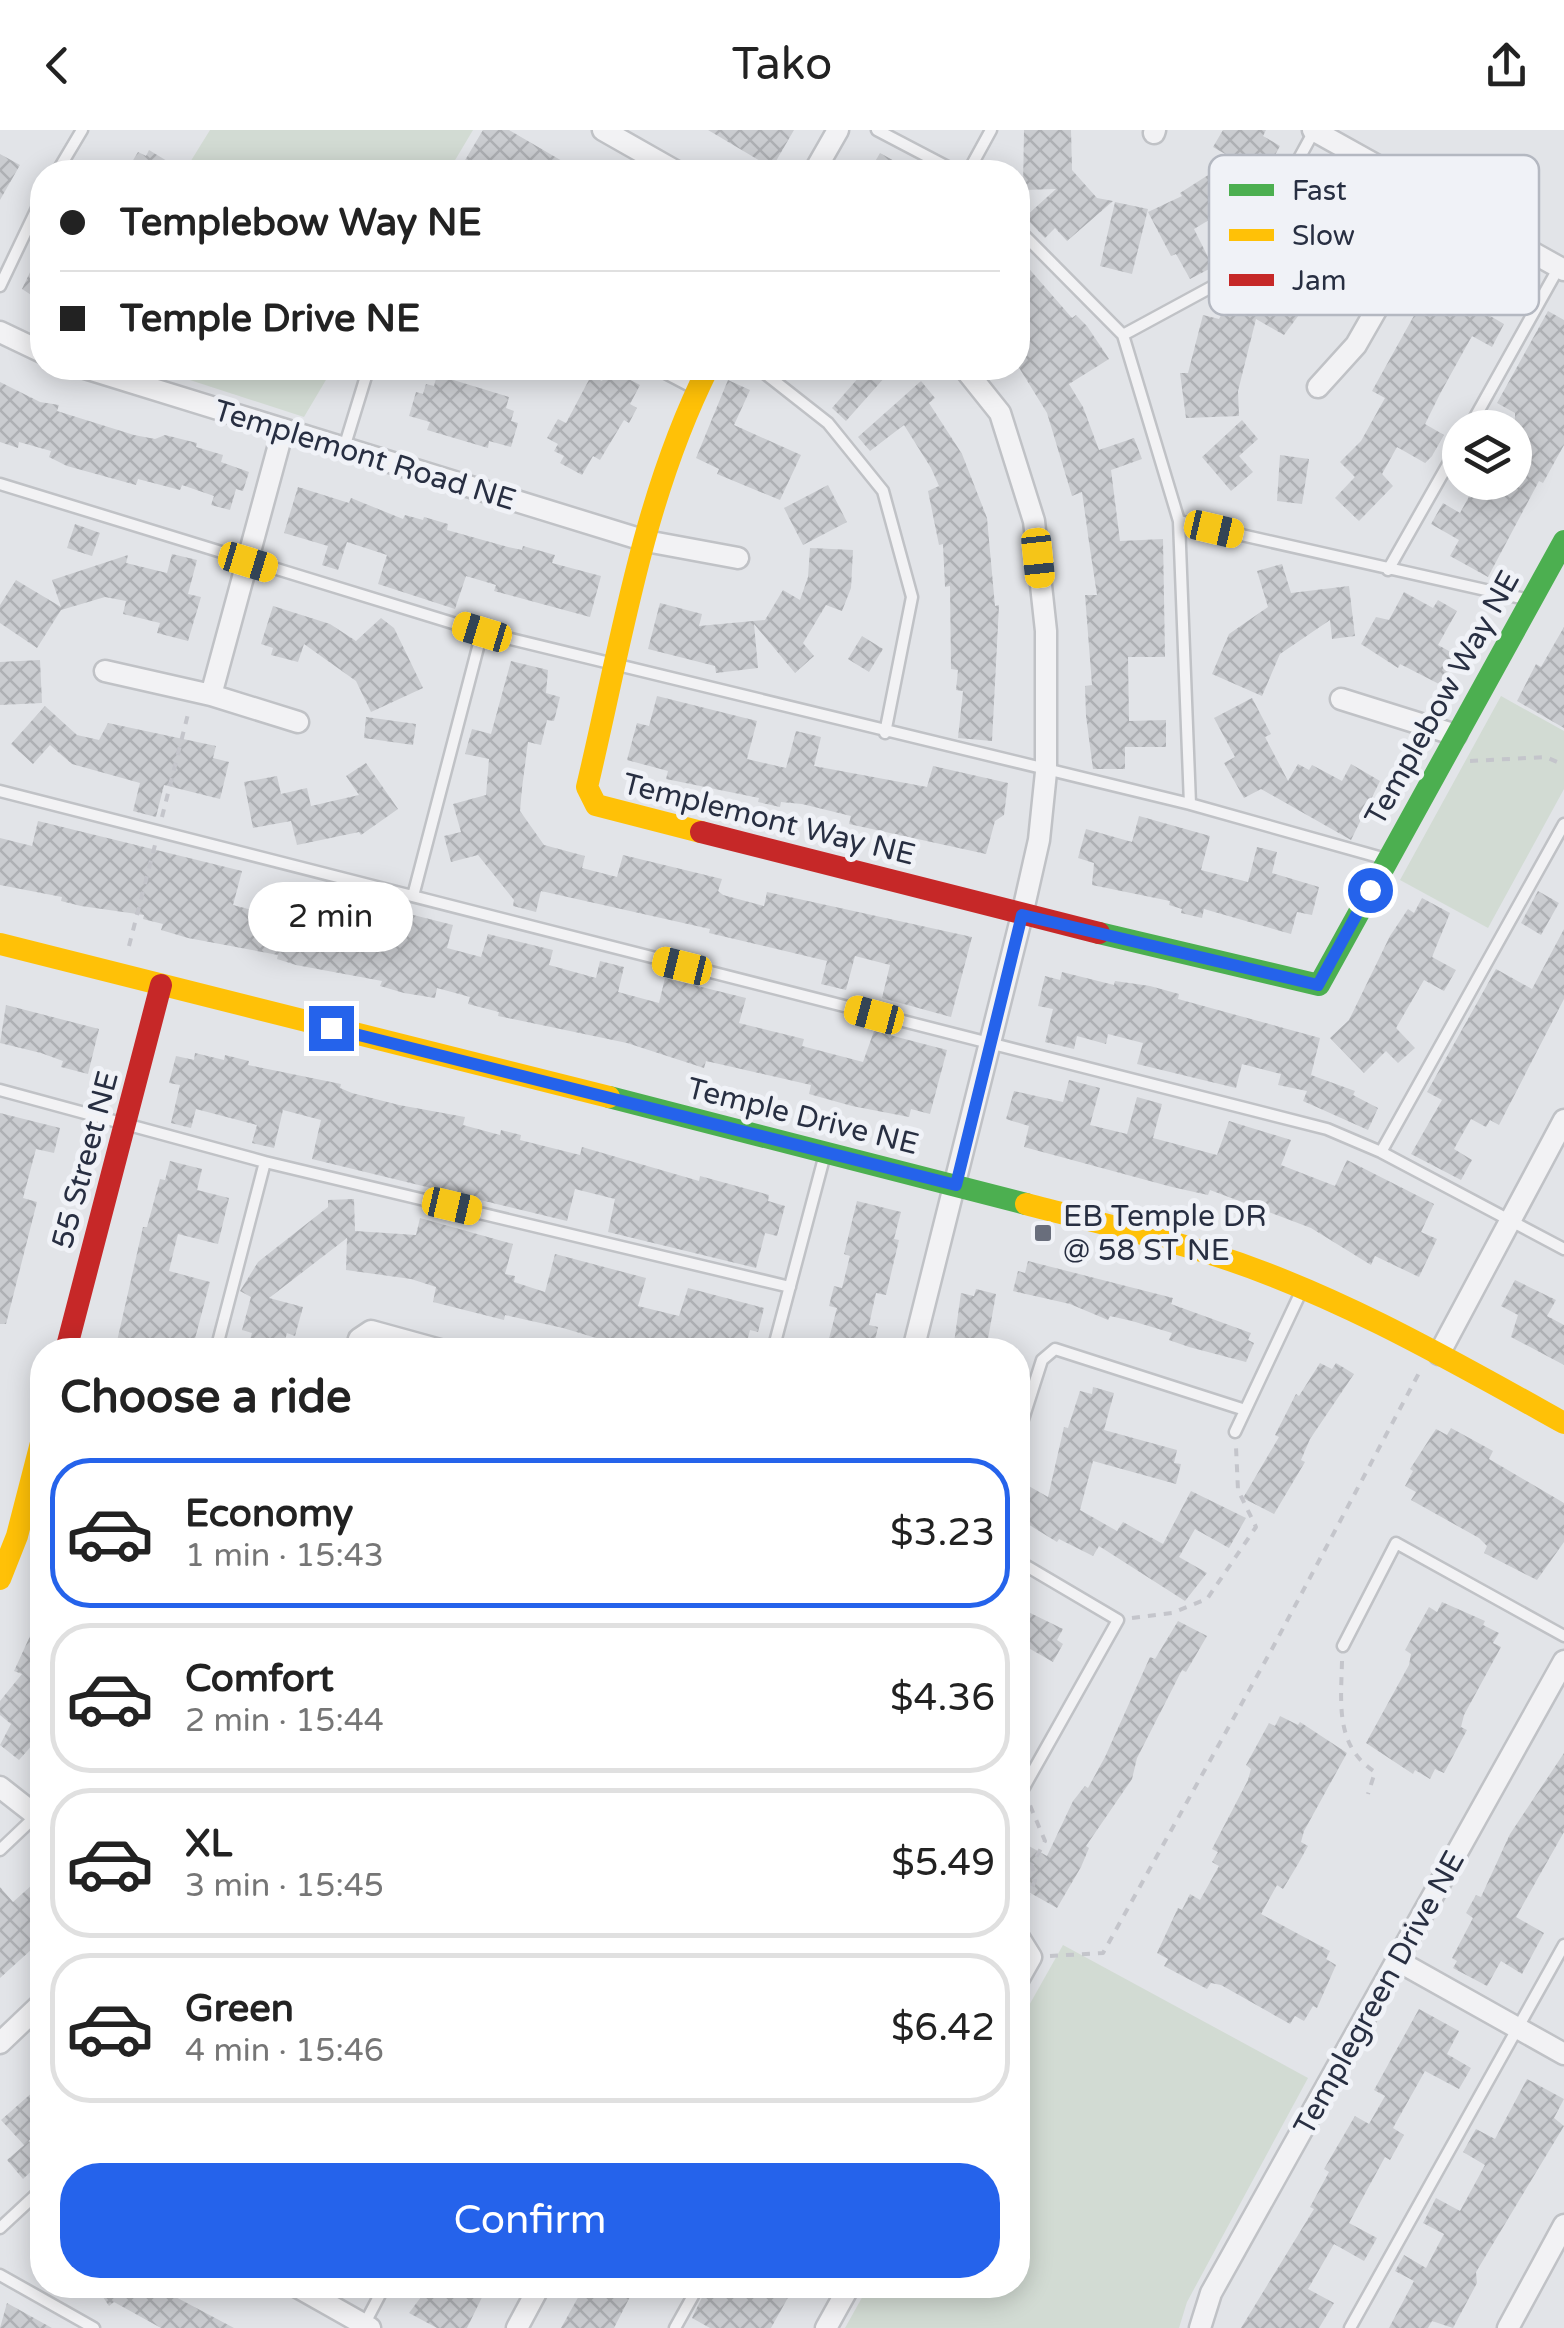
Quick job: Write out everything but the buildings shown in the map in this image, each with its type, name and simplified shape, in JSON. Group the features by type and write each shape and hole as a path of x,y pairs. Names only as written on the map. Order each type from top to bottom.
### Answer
{"street":[{"path":"604,130 656,160"},
{"path":"821,160 838,130"},
{"path":"1313,130 1358,155"},
{"path":"1539,255 1562,268"},
{"path":"1318,387 1356,345 1373,315"},
{"path":"0,332 30,346"},
{"name":"Templemont Road NE","path":"123,380 646,541 738,558"},
{"name":"Templemont Way NE","path":"701,380 677,435 646,541 587,788 596,805 1022,915"},
{"path":"916,1338 1040,840 1046,772 1046,631 1034,521 1000,413 974,380"},
{"path":"212,694 283,430"},
{"name":"Templebow Way NE","path":"1022,915 1318,985 1564,542"},
{"path":"105,671 212,694 298,722"},
{"path":"1341,699 1452,743"},
{"name":"Temple Drive NE","path":"0,944 956,1185 1212,1254 1302,1289 1439,1354 1564,1423"},
{"name":"55 Street NE","path":"69,1338 161,985"},
{"path":"1439,1354 1564,1120"},
{"path":"360,1338 371,1331 396,1338"},
{"path":"0,1578 17,1536 30,1486"},
{"name":"Templegreen Drive NE","path":"1200,2328 1210,2293 1564,1661"},
{"path":"0,1787 30,1807"},
{"path":"1398,1961 1564,2054"},
{"path":"0,2043 30,2014"},
{"path":"1508,2328 1564,2225"},
{"path":"317,2298 367,2326"},
{"path":"517,2328 533,2298"},
{"path":"826,2328 843,2298"}],"lane":[{"path":"64,160 82,130"},
{"path":"877,130 934,160"},
{"path":"975,160 991,130"},
{"path":"1300,155 1313,130"},
{"path":"0,286 30,223"},
{"path":"1030,242 1123,335 1180,521 1190,804"},
{"path":"1539,307 1562,268"},
{"path":"1123,335 1209,288"},
{"path":"1479,410 1534,315"},
{"path":"344,449 365,380"},
{"path":"679,380 696,389"},
{"path":"773,380 828,423 883,491 912,596 885,734"},
{"path":"1388,570 1442,474"},
{"path":"0,484 482,632 885,734 1190,804 1387,859"},
{"path":"1180,521 1531,600"},
{"path":"414,896 482,632"},
{"path":"0,791 1327,1129 1381,1152 1564,1249"},
{"path":"1381,1152 1564,824"},
{"path":"0,1090 265,1162 790,1286"},
{"path":"776,1338 826,1152"},
{"path":"219,1338 265,1162"},
{"path":"1236,1432 1242,1410 1302,1289"},
{"path":"1030,1398 1042,1360 1055,1349 1242,1410"},
{"path":"1343,1646 1396,1543 1564,1636"},
{"path":"1030,1568 1118,1620 1030,1771"},
{"path":"0,1850 30,1824"},
{"path":"1350,2328 1564,1945"},
{"path":"0,2228 30,2200"},
{"path":"0,2275 30,2292"},
{"path":"41,2298 94,2328"},
{"path":"367,2326 379,2298"},
{"path":"676,2328 692,2298"}],"path":[{"path":"1452,743 1473,762 1546,757 1564,764"},
{"path":"1031,1956 1103,1953 1272,1649 1418,1373"},
{"path":"1118,1620 1172,1613 1207,1600 1256,1527 1238,1490 1236,1432"},
{"path":"1343,1646 1342,1725 1357,1761 1375,1772 1368,1794"},
{"path":"1030,1809 1045,1841 1032,1865 1035,1881 1030,1891"}],"shaded area":[{"path":"210,130 473,130 455,160 191,160"},
{"path":"190,380 326,380 304,417"},
{"path":"1501,696 1564,731 1564,789 1488,928 1400,880"},
{"path":"1063,1945 1308,2078 1187,2302 1179,2328 845,2328 862,2298 1030,2298 1030,2004"}],"traffic: fast":[{"path":"1099,933 1319,985 1564,541"},
{"path":"609,1097 1026,1204"}],"traffic: slow":[{"path":"701,832 596,805 587,787 650,521 666,469 702,380"},
{"path":"0,944 609,1097"},
{"path":"1026,1204 1188,1247 1303,1288 1392,1330 1564,1423"},
{"path":"0,1579 17,1536 30,1486"}],"traffic: jam":[{"path":"701,832 1099,933"},
{"path":"69,1338 161,985"}],"place":[{"name":"EB Temple DR @ 58 ST NE","path":"1043,1233"}],"route":[{"path":"331,1028 956,1185 1022,915 1318,985 1370,890"}]}
